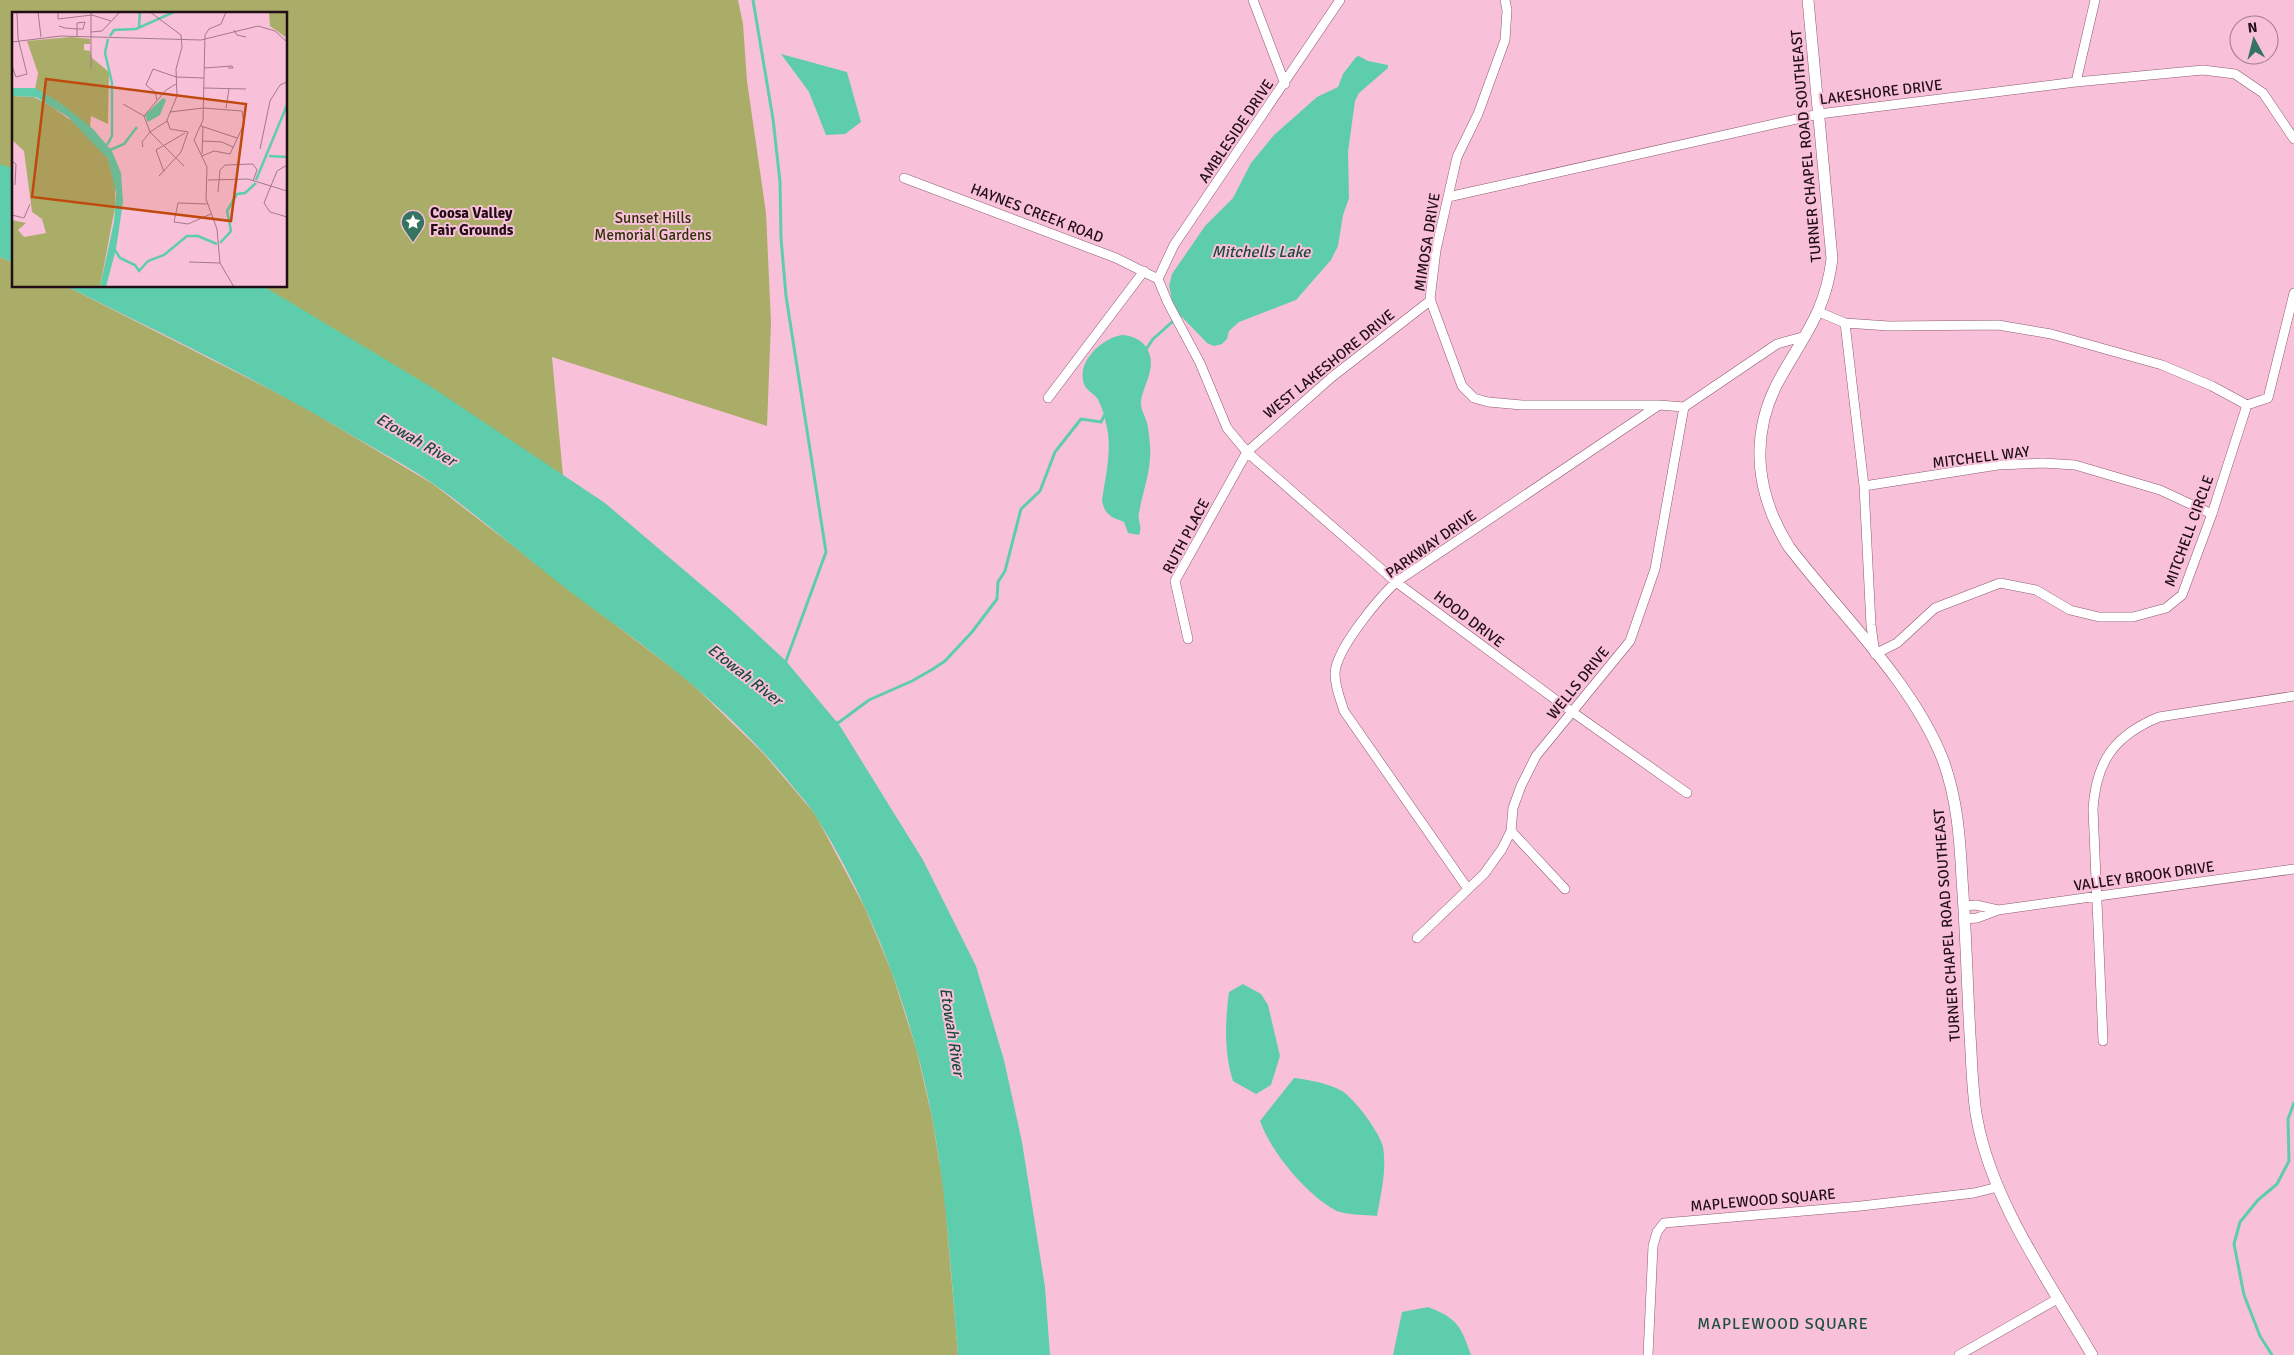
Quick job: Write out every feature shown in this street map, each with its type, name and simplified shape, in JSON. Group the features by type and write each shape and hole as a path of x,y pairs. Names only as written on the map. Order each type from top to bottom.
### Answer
{"street":[{"path":"1253,0 1285,84"},
{"name":"AMBLESIDE DRIVE","path":"1158,279 1174,245 1285,84 1340,0"},
{"name":"MIMOSA DRIVE","path":"1505,0 1507,10 1505,40 1478,114 1457,157 1436,250 1431,300 1462,386 1474,398 1488,402 1522,405 1684,406"},
{"name":"TURNER CHAPEL ROAD SOUTHEAST","path":"1808,0 1832,259 1828,286 1819,312 1778,383 1765,416 1760,455 1765,498 1773,522 1789,547 1913,702 1943,760 1956,813 1964,906 1974,1103 1981,1139 1998,1187 2019,1230 2092,1355"},
{"path":"2076,82 2094,0"},
{"name":"LAKESHORE DRIVE","path":"1448,197 1819,114 2076,82 2203,70 2236,74 2263,93 2294,139"},
{"name":"HAYNES CREEK ROAD","path":"904,178 1116,258 1158,279"},
{"path":"1048,398 1144,271"},
{"path":"1158,279 1168,303 1200,363 1226,428 1247,452"},
{"path":"1819,312 1845,323 1889,326 1998,325 2050,334 2162,365 2212,386 2247,405 2268,398 2294,293"},
{"name":"WEST LAKESHORE DRIVE","path":"1247,452 1332,377 1431,300"},
{"path":"1845,323 1864,486 1871,625 1875,654"},
{"path":"1684,406 1777,344 1806,336"},
{"name":"PARKWAY DRIVE","path":"1468,889 1344,711 1336,689 1334,672 1340,655 1383,594 1396,582 1659,405"},
{"name":"MITCHELL CIRCLE","path":"1875,654 1897,643 1935,608 2000,583 2036,590 2070,610 2099,617 2133,617 2166,608 2182,595 2212,514 2247,405"},
{"name":"WELLS DRIVE","path":"1418,938 1484,874 1502,850 1511,831 1513,808 1536,756 1630,641 1655,569 1665,525 1684,406"},
{"name":"HOOD DRIVE","path":"1247,452 1396,582 1571,711 1687,793"},
{"name":"RUTH PLACE","path":"1188,639 1175,581 1247,452"},
{"name":"MITCHELL WAY","path":"1864,486 1998,465 2043,463 2075,466 2160,490 2212,514"},
{"path":"2103,1041 2096,896 2094,794 2098,776 2106,757 2123,737 2146,722 2159,717 2294,696"},
{"path":"1511,831 1564,889"},
{"name":"VALLEY BROOK DRIVE","path":"1964,919 1977,918 1998,910 2294,869"},
{"name":"VALLEY BROOK DRIVE","path":"1964,906 1976,905 1998,910"},
{"name":"MAPLEWOOD SQUARE","path":"1648,1355 1653,1246 1657,1232 1664,1223 1861,1206 1974,1193 1998,1187"},
{"path":"1959,1355 2059,1298"}],"green space":[{"name":"Sunset Hills Memorial Gardens","path":"0,0 738,0 743,24 747,81 766,213 771,322 767,426 552,357 566,508 205,288 288,288 288,12 12,12 12,198 0,193"},
{"path":"0,257 12,262 12,288 70,288 297,403 433,484 688,680 763,753 815,814 865,908 892,973 916,1048 932,1117 944,1190 958,1355 0,1355"}],"water":[{"path":"781,54 847,72 861,122 845,134 826,135 809,92"},
{"name":"Mitchells Lake","path":"1359,56 1368,61 1388,65 1388,68 1359,93 1355,101 1348,152 1349,198 1343,215 1338,246 1331,260 1296,300 1239,322 1229,331 1227,339 1222,344 1214,346 1207,343 1180,315 1172,300 1169,286 1172,274 1205,226 1233,198 1251,163 1274,135 1317,97 1338,87 1343,74 1356,57"},
{"path":"0,164 12,168 12,262 0,257"},
{"name":"Etowah River","path":"70,288 266,288 433,388 605,503 730,609 786,661 840,726 923,860 976,966 1004,1060 1022,1142 1045,1287 1050,1355 958,1355 948,1236 937,1146 924,1078 902,1000 873,925 856,888 810,807 785,777 740,728 667,664 426,479 323,418 177,341"},
{"path":"1122,335 1136,338 1143,343 1148,351 1151,362 1141,401 1148,428 1150,454 1139,513 1139,535 1128,533 1124,522 1109,515 1103,506 1109,446 1107,428 1099,401 1085,386 1083,376 1084,367 1092,352 1106,341"},
{"path":"1243,984 1261,994 1268,1005 1280,1056 1271,1085 1256,1094 1233,1081 1228,1059 1226,1026 1229,992"},
{"path":"1294,1078 1325,1084 1342,1091 1360,1109 1377,1133 1383,1147 1384,1164 1377,1216 1344,1213 1324,1203 1301,1183 1272,1146 1260,1121"},
{"path":"1428,1307 1446,1315 1457,1324 1471,1355 1393,1355 1402,1312"}],"waterway":[{"path":"753,0 773,119 780,182 781,238 786,296 826,552 786,661"},
{"path":"1147,348 1153,339 1180,315"},
{"path":"834,722 838,723 869,700 912,681 933,669 945,661 972,632 997,599 998,582 1005,571 1021,509 1040,491 1055,452 1081,419 1101,422 1104,416"},
{"path":"2272,1355 2260,1336 2244,1295 2234,1244 2240,1222 2258,1200 2277,1184 2289,1161 2288,1119 2294,1103"}],"place":[{"name":"Coosa Valley Fair Grounds","path":"413,243"}],"district":[{"name":"MAPLEWOOD SQUARE","path":"1783,1324"}]}
